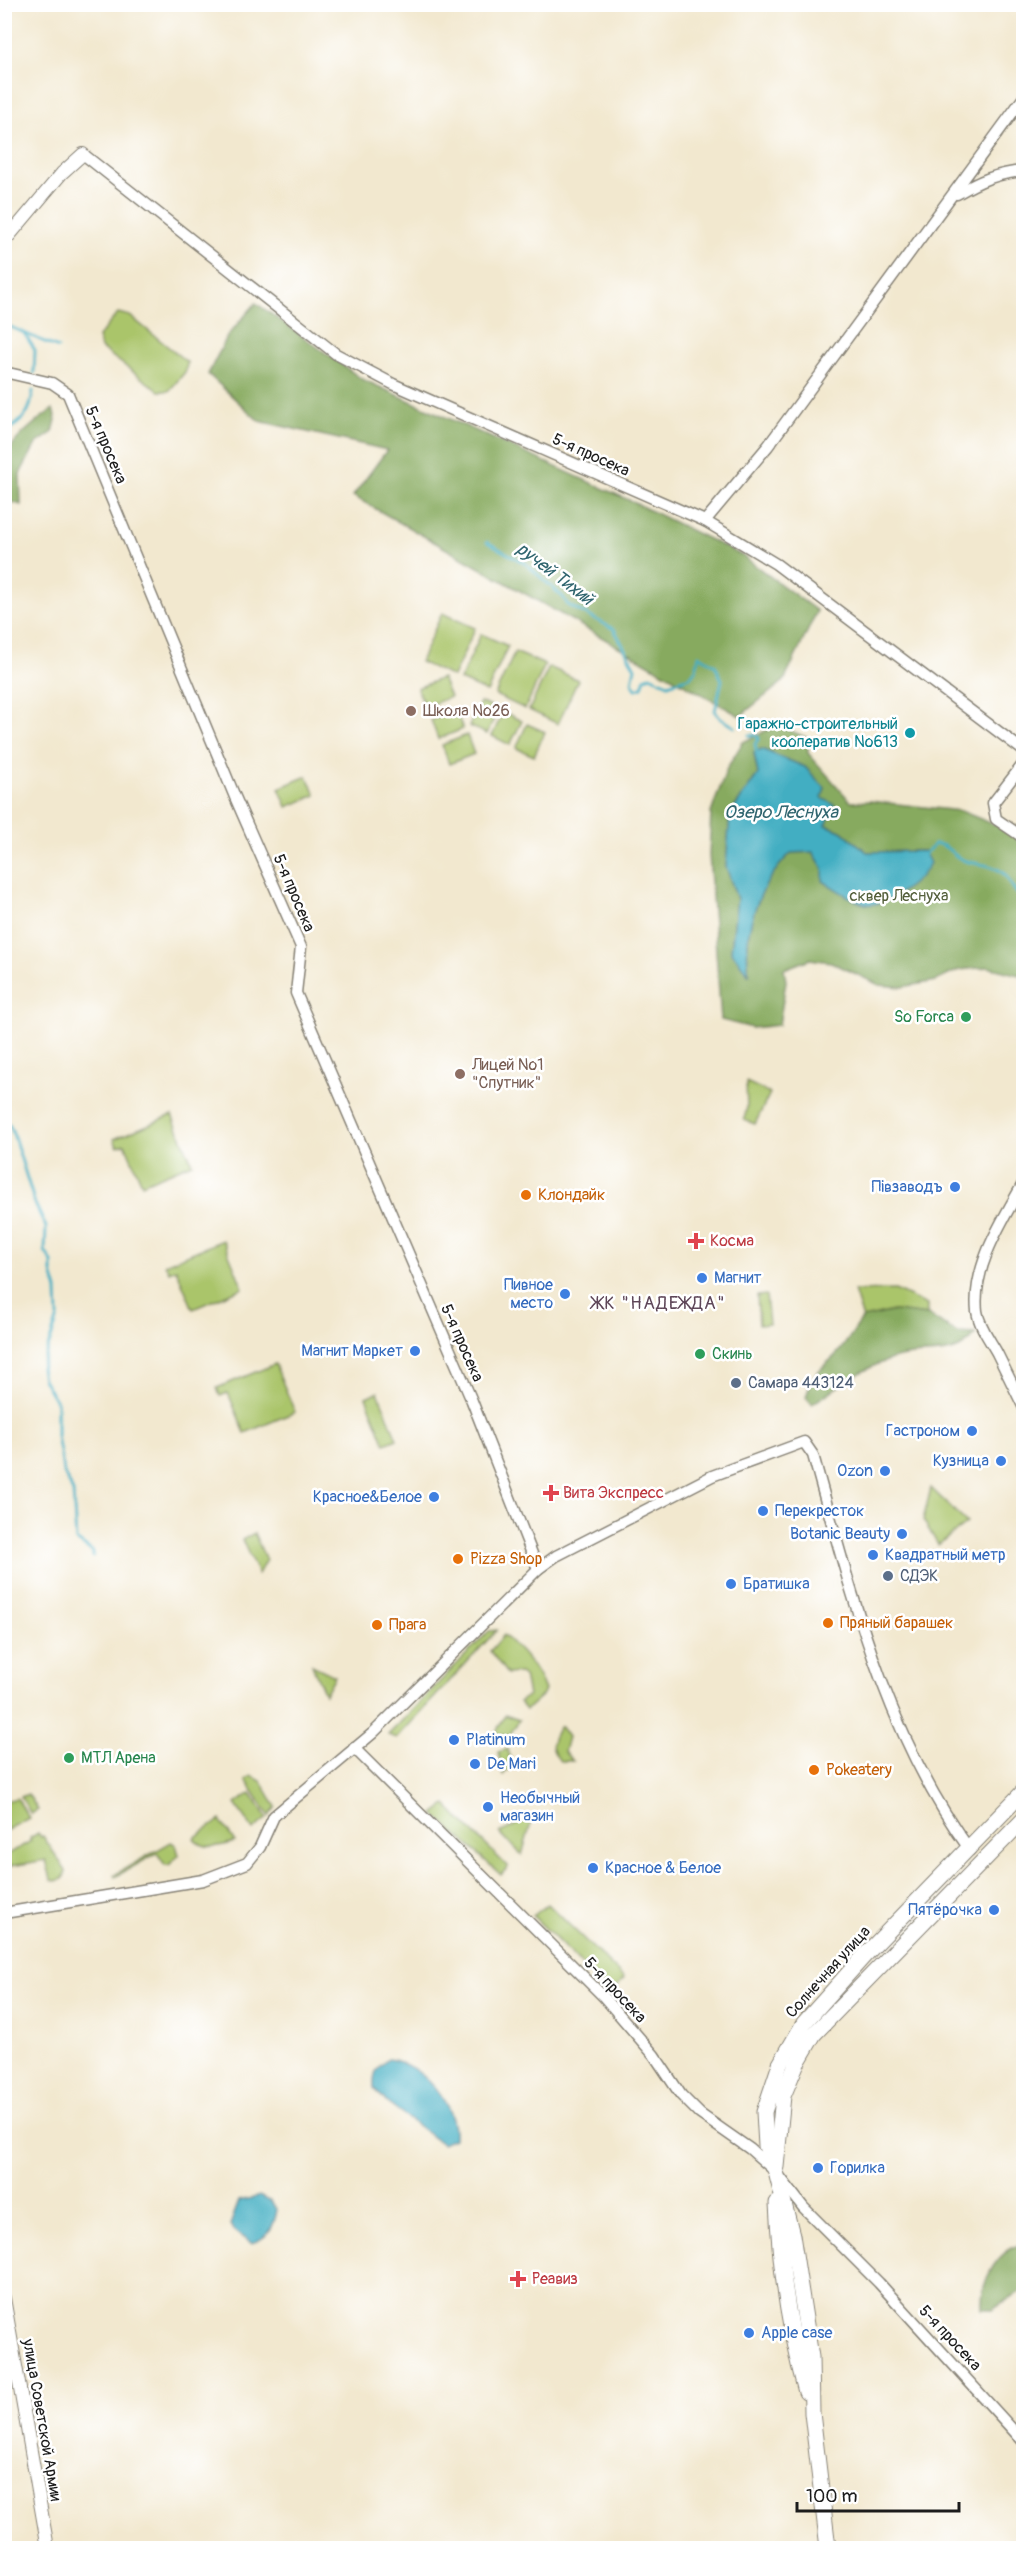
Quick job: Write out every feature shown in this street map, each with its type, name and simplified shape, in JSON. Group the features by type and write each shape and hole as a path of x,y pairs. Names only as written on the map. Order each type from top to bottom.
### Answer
{"main road":[{"name":"Солнечная улица","path":"776,2172 766,2146 764,2112 780,2064 792,2041 826,1998 864,1956 970,1850 1023,1791"},
{"name":"Солнечная улица","path":"776,2172 783,2096 796,2065 814,2034 1023,1819"},
{"path":"776,2172 779,2235 797,2359 812,2413 828,2548"}],"street":[{"path":"705,521 768,446 1023,98"},
{"path":"4,242 62,173 83,154"},
{"name":"5-я просека","path":"83,154 336,354 393,384 705,521 776,564 1023,751"},
{"path":"951,197 981,180 1004,172 1023,171"},
{"name":"5-я просека","path":"4,372 52,383 68,394 235,797 301,947 296,993 472,1401 531,1557 538,1569"},
{"path":"1023,763 993,803 996,819 1023,838"},
{"path":"1023,1182 998,1230 982,1268 977,1295 977,1313 1023,1408"},
{"path":"4,1912 85,1898 120,1896 203,1880 229,1872 247,1863 260,1847 274,1816 373,1733 538,1569 556,1556 712,1476 804,1442 813,1455 867,1643 923,1776 970,1850"},
{"name":"5-я просека","path":"354,1748 604,1997 654,2055 681,2095 700,2114 750,2149 776,2172 803,2207 879,2283 1023,2442"},
{"name":"улица Советской Армии","path":"4,2298 48,2548"}],"green space":[{"path":"256,303 362,379 631,501 741,555 817,611 784,681 740,716 353,496 387,450 259,421 208,374 228,335"},
{"path":"118,313 130,316 187,362 186,371 169,391 159,391 101,348 98,337"},
{"path":"53,409 56,420 53,432 36,444 20,474 21,505 5,500 3,470 7,454 24,432"},
{"path":"442,613 475,628 453,677 420,662"},
{"path":"481,634 508,646 487,692 460,680"},
{"path":"515,652 545,665 525,709 495,695"},
{"path":"549,667 578,680 558,724 529,710"},
{"path":"442,678 450,697 425,707 417,688"},
{"path":"480,702 498,710 487,734 469,726"},
{"path":"455,710 463,729 438,739 431,720"},
{"path":"503,712 522,721 510,745 492,736"},
{"path":"527,724 545,732 534,756 516,748"},
{"name":"сквер Леснуха","path":"777,725 808,738 808,753 851,802 870,801 961,811 1013,832 1023,850 1023,976 988,967 959,970 936,981 902,987 879,985 831,962 810,959 784,969 786,981 779,1025 752,1028 721,1020 709,855 711,813 727,768 743,742","holes":["761,749 805,767 822,798 826,825 843,832 867,852 924,851 823,868 813,852 791,853 770,879 755,908 748,940 749,973 731,950 737,899 726,866 730,814 758,774 754,753"]},
{"path":"467,735 474,754 449,764 442,745"},
{"path":"307,776 316,795 287,807 279,788"},
{"path":"746,1082 770,1093 755,1124 744,1120 747,1107"},
{"path":"172,1115 192,1163 142,1184 125,1144 117,1146 114,1139"},
{"path":"223,1240 243,1288 193,1309 176,1269 169,1272 165,1264"},
{"path":"895,1290 927,1305 927,1315 893,1311 863,1319 854,1291"},
{"path":"766,1295 769,1324 759,1325 757,1296"},
{"path":"895,1311 928,1315 957,1333 976,1334 968,1343 949,1352 896,1358 873,1366 812,1404 806,1397 814,1378 838,1352 863,1318"},
{"path":"275,1364 295,1412 245,1433 228,1393 220,1396 217,1388"},
{"path":"378,1392 397,1439 385,1444 366,1397"},
{"path":"931,1488 967,1523 938,1545 923,1520"},
{"path":"254,1533 266,1560 258,1574 242,1540"},
{"path":"497,1630 397,1738 388,1735 489,1631"},
{"path":"504,1635 528,1660 545,1690 543,1695 526,1710 519,1702 528,1696 524,1676 520,1673 507,1674 490,1651"},
{"path":"312,1665 335,1676 325,1694"},
{"path":"505,1715 519,1720 509,1736 495,1734"},
{"path":"560,1726 568,1737 564,1752 573,1761 560,1761 554,1752 552,1744"},
{"path":"508,1749 512,1765 503,1775 498,1752"},
{"path":"252,1776 261,1781 276,1807 269,1816 246,1780"},
{"path":"251,1793 267,1818 253,1830 235,1804"},
{"path":"28,1794 38,1810 31,1814 21,1797"},
{"path":"17,1798 29,1818 5,1831 5,1801"},
{"path":"446,1805 508,1867 501,1875 434,1814"},
{"path":"533,1816 522,1855 500,1833"},
{"path":"220,1820 235,1842 207,1846 194,1838"},
{"path":"38,1833 41,1837 43,1836 66,1871 63,1879 55,1881 51,1879 46,1860 5,1867 5,1856 31,1841 30,1838"},
{"path":"171,1842 176,1845 179,1855 169,1865 165,1865 157,1853 115,1877 114,1875"},
{"path":"548,1904 624,1978 614,1991 605,1988 533,1916"},
{"path":"1023,2244 1023,2290 993,2309 982,2309 984,2289 992,2269 1005,2253"}],"water":[{"name":"Озеро Леснуха","path":"761,749 805,767 825,788 822,798 835,805 826,825 843,832 867,852 924,851 930,863 919,877 893,897 883,902 865,904 823,881 823,868 813,852 791,853 770,879 755,909 748,941 749,975 731,951 737,899 726,866 730,814 758,774 754,753"},
{"path":"388,2059 401,2062 413,2069 435,2088 450,2112 454,2139 442,2144 387,2103 374,2088 376,2071"},
{"path":"260,2196 270,2201 277,2210 274,2222 266,2235 251,2243 230,2225 239,2201"}],"waterway":[{"name":"ручей Тихий","path":"4,324 58,348"},
{"path":"24,333 35,350 34,373"},
{"path":"4,433 25,416 33,391"},
{"name":"ручей Тихий","path":"487,542 526,564 563,597 568,605 614,629 635,668 632,682 636,689 642,687 645,678 650,676 668,684 690,677 696,669 699,655 715,665 722,680 715,711 720,718 735,727"},
{"name":"ручей Тихий","path":"749,735 756,735 759,738 755,744 757,754"},
{"name":"ручей Тихий","path":"923,855 935,844 939,844 963,860 988,866 1003,873 1017,893 1024,898"},
{"path":"4,1116 12,1130 35,1204 46,1227 45,1251 52,1262 52,1273 57,1290 58,1317 41,1368 43,1379 57,1403 57,1436 64,1473 73,1492 76,1540 93,1552 93,1556"}],"place":[{"name":"Школа №26","path":"411,711"},
{"name":"Гаражно-строительный кооператив №613","path":"910,733"},
{"name":"So Forca","path":"966,1017"},
{"name":"Лицей №1 \"Спутник\"","path":"460,1074"},
{"name":"Пiвзаводъ","path":"955,1187"},
{"name":"Клондайк","path":"526,1195"},
{"name":"Косма","path":"696,1241"},
{"name":"Магнит","path":"702,1278"},
{"name":"Пивное место","path":"565,1294"},
{"name":"Магнит Маркет","path":"415,1351"},
{"name":"Скинь","path":"700,1354"},
{"name":"Самара 443124","path":"736,1383"},
{"name":"Гастроном","path":"972,1431"},
{"name":"Кузница","path":"1001,1461"},
{"name":"Ozon","path":"885,1471"},
{"name":"Вита Экспресс","path":"551,1493"},
{"name":"Красное&Белое","path":"434,1497"},
{"name":"Перекресток","path":"763,1511"},
{"name":"Botanic Beauty","path":"902,1534"},
{"name":"Квадратный метр","path":"873,1555"},
{"name":"Pizza Shop","path":"458,1559"},
{"name":"СДЭК","path":"888,1576"},
{"name":"Братишка","path":"731,1584"},
{"name":"Пряный барашек","path":"828,1623"},
{"name":"Прага","path":"377,1625"},
{"name":"Platinum","path":"454,1740"},
{"name":"МТЛ Арена","path":"69,1758"},
{"name":"De Mari","path":"475,1764"},
{"name":"Pokeatery","path":"814,1770"},
{"name":"Необычный магазин","path":"488,1807"},
{"name":"Красное & Белое","path":"593,1868"},
{"name":"Пятёрочка","path":"994,1910"},
{"name":"Горилка","path":"818,2168"},
{"name":"Реавиз","path":"518,2279"},
{"name":"Apple case","path":"749,2333"}],"district":[{"name":"ЖК \"НАДЕЖДА\"","path":"659,1303"}]}
